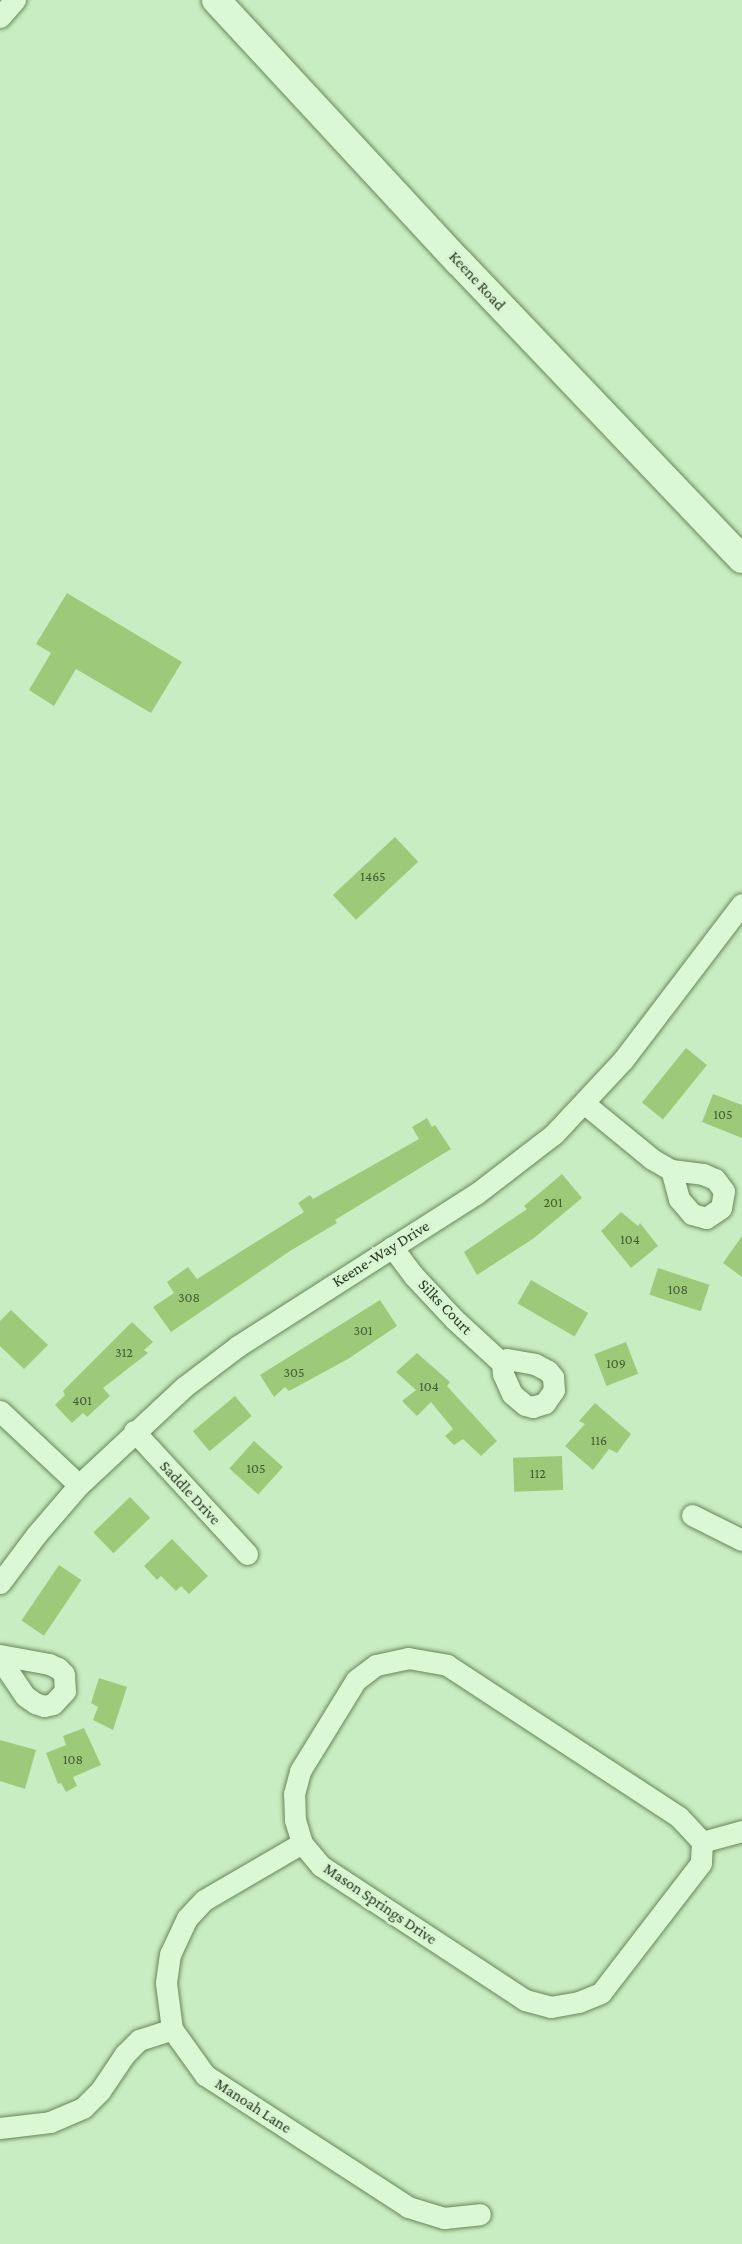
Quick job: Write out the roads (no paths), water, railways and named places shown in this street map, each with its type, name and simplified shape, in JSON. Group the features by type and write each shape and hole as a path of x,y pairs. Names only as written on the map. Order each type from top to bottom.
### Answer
{"main road":[{"name":"Keene Road","path":"216,0 459,262 742,559"}],"street":[{"path":"0,17 15,0"},
{"name":"Keene-Way Drive","path":"0,1583 36,1535 79,1485 134,1431 220,1359 515,1166 554,1134 585,1104 629,1052 742,904"},
{"path":"585,1104 652,1159 671,1170"},
{"name":"Silks Court","path":"392,1247 413,1275 454,1319 502,1363"},
{"path":"0,1411 79,1485"},
{"name":"Saddle Drive","path":"134,1431 247,1554"},
{"path":"692,1515 742,1540"},
{"name":"Mason Springs Drive","path":"408,1658 447,1665 679,1817 702,1842 701,1863 601,1993 579,2002 550,2007 525,2001 321,1866 302,1843 295,1820 294,1794 300,1771 356,1680 376,1665 408,1658"},
{"path":"702,1842 742,1831"},
{"name":"Manoah Lane","path":"302,1843 204,1900 187,1918 170,1954 166,1983 172,2029 205,2075 408,2207 444,2218 480,2214"},
{"path":"0,2128 50,2122 83,2108 100,2091 125,2054 139,2040 172,2029"}]}
